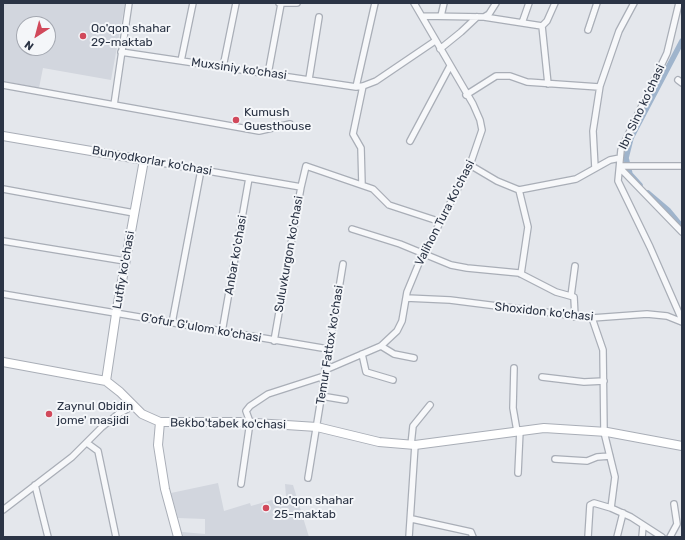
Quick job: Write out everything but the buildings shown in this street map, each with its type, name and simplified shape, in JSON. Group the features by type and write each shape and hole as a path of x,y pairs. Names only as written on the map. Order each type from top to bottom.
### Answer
{"main road":[{"name":"Bunyodkorlar ko'chasi","path":"3,136 144,160"},
{"name":"Lutfiy ko'chasi","path":"106,381 125,261 144,160"},
{"path":"3,362 106,381"},
{"name":"Bekbo'tabek ko'chasi","path":"106,381 120,392 133,406 151,419 160,422 250,422 318,427 379,442 413,445 518,430 544,428 604,432 682,446"},
{"path":"160,422 158,445 166,489 178,537"}],"street":[{"path":"114,105 129,3"},
{"path":"181,61 194,3"},
{"path":"223,67 236,3"},
{"path":"268,74 280,3 297,3"},
{"path":"356,87 375,3"},
{"name":"Valihon Tura Ko'chasi","path":"250,422 246,411 259,399 283,388 324,373 381,346 397,331 402,321 406,298 424,254 470,165 482,130 480,120 414,3"},
{"path":"441,16 444,3"},
{"path":"484,17 489,14 496,3"},
{"path":"522,24 528,3"},
{"path":"422,16 484,17 542,26 548,21 555,3"},
{"path":"588,30 597,3"},
{"path":"595,168 593,131 599,87 619,31 634,3"},
{"name":"Ibn Sino ko‘chasi","path":"679,3 667,53 621,150 618,181 650,247 682,321"},
{"path":"309,79 319,16"},
{"path":"440,48 461,32 477,17"},
{"path":"542,26 548,84"},
{"name":"Muxsiniy ko'chasi","path":"121,52 356,87 376,81 435,41"},
{"path":"410,141 450,66"},
{"path":"466,94 496,76 510,76 527,82 599,87"},
{"path":"3,86 259,131 290,124"},
{"path":"363,86 353,134 361,148 362,185 373,188 388,205 441,222"},
{"path":"470,165 498,181 519,190 576,179 610,160 620,158"},
{"name":"Bunyodkorlar ko'chasi","path":"144,160 301,187"},
{"path":"620,167 635,165 682,166"},
{"name":"Suluvkurgon ko'chasi","path":"274,341 306,166 362,185"},
{"path":"620,167 682,232"},
{"path":"172,323 201,170"},
{"name":"Anbar ko'chasi","path":"222,332 249,178"},
{"path":"3,188 134,214"},
{"path":"519,190 528,227 521,274"},
{"path":"352,229 400,244 452,265 521,274 556,292 574,297 575,316"},
{"path":"3,241 125,261"},
{"name":"Temur Fattox ko'chasi","path":"308,478 318,427 324,373 343,264"},
{"path":"571,296 575,266"},
{"name":"G'ofur G'ulom ko'chasi","path":"3,294 328,349"},
{"name":"Shoxidon ko'chasi","path":"406,298 450,300 592,318 646,314 666,316 682,321"},
{"path":"592,318 603,350 604,432 615,477 612,508"},
{"path":"381,346 394,354 414,358"},
{"path":"362,354 366,372 393,380"},
{"path":"514,368 513,408 518,430 518,473"},
{"path":"542,377 584,382 604,381"},
{"path":"321,396 345,400"},
{"path":"409,537 412,519 413,426 430,405"},
{"path":"3,510 72,457 118,414 133,406"},
{"path":"241,484 250,422"},
{"path":"87,443 98,451 116,537"},
{"path":"555,459 587,461 597,457 610,456"},
{"path":"35,485 48,537"},
{"path":"588,537 590,505 594,503 612,508 662,537"},
{"path":"670,537 677,524 674,504"},
{"path":"617,537 623,514"},
{"path":"412,519 471,532 473,537"},
{"path":"642,537 643,526"}],"shaded area":[{"name":"Qo'qon shahar 29-maktab","path":"3,3 125,3 111,80 43,68 39,88 3,81"},
{"name":"Qo'qon shahar 25-maktab","path":"218,483 224,511 250,503 251,506 286,496 285,484 293,485 309,537 183,537 182,532 205,534 205,519 178,518 171,493"}],"waterway":[{"path":"640,185 630,174 626,158 631,138 682,41"},
{"path":"648,193 668,210 682,227"}],"place":[{"name":"Qo'qon shahar 29-maktab","path":"83,36"},
{"name":"Kumush Guesthouse","path":"236,120"},
{"name":"Zaynul Obidin jome' masjidi","path":"49,414"},
{"name":"Qo'qon shahar 25-maktab","path":"266,508"}]}
